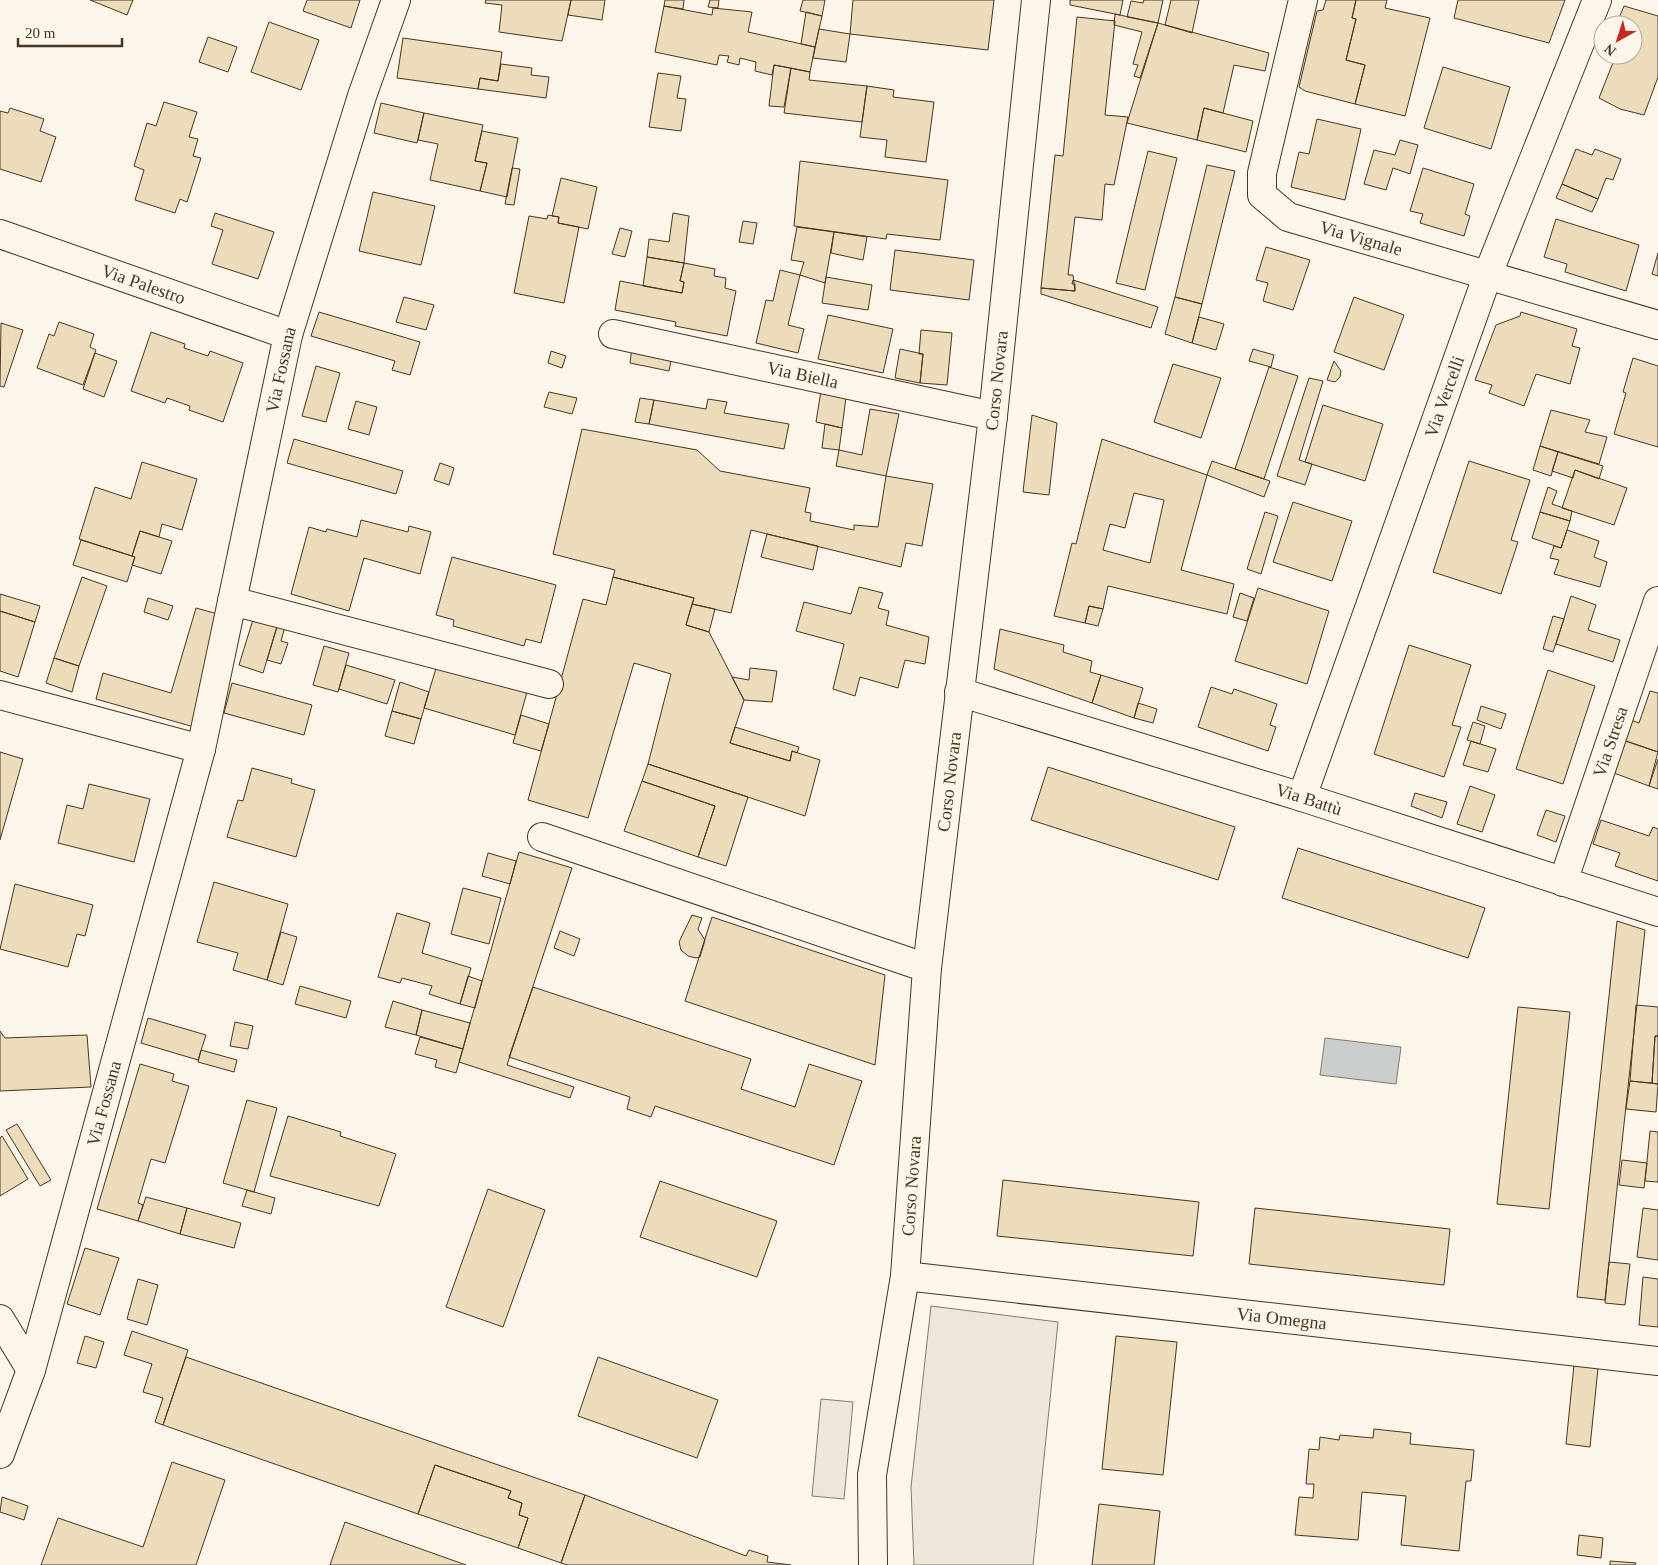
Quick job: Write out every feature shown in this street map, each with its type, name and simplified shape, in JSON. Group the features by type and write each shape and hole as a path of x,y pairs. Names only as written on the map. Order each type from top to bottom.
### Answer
{"street":[{"name":"Via Fossana","path":"0,1454 31,1370 201,749 288,335 362,96 396,0"},
{"name":"Corso Novara","path":"873,1565 872,1476 905,1276 927,968 993,416 1036,0"},
{"name":"Via Vignale","path":"1303,0 1262,173 1262,196 1288,217 1658,325"},
{"name":"Via Vercelli","path":"1302,797 1488,274 1597,0"},
{"name":"Via Palestro","path":"0,234 288,335"},
{"name":"Via Biella","path":"613,334 993,416"},
{"path":"232,601 549,684"},
{"name":"Via Stresa","path":"1563,882 1658,601"},
{"name":"Via Battù","path":"959,692 1302,797 1658,912"},
{"path":"0,695 201,749"},
{"path":"542,837 927,968"},
{"name":"Via Omegna","path":"905,1276 1658,1362"},
{"path":"0,1319 31,1370"}],"shaded area":[{"path":"1325,1038 1401,1047 1396,1084 1320,1075"},
{"path":"931,1306 1058,1322 1033,1565 914,1565 911,1487"},
{"path":"821,1399 853,1402 844,1499 812,1496"}],"building":[{"path":"90,0 133,0 127,15"},
{"path":"307,0 360,0 351,28 303,11"},
{"path":"486,0 571,0 562,41 499,32 502,5 485,3"},
{"path":"571,0 605,0 602,20 568,15"},
{"path":"665,0 684,0 683,9 664,6"},
{"path":"710,0 719,0 718,8 708,7"},
{"path":"803,0 825,0 822,16 800,11"},
{"path":"853,0 994,0 988,50 850,34"},
{"path":"1070,0 1123,0 1120,15 1070,5"},
{"path":"1144,0 1163,0 1158,23 1127,17 1131,1 1143,3"},
{"path":"1171,0 1199,0 1192,33 1165,25"},
{"path":"1326,0 1356,0 1352,18 1356,19 1346,60 1365,65 1355,104 1305,91 1299,87 1317,11 1323,10"},
{"path":"1356,0 1387,0 1385,8 1430,18 1405,116 1355,104 1365,65 1346,60 1356,19 1352,18"},
{"path":"1458,0 1565,0 1549,43 1454,18"},
{"path":"664,6 712,15 713,8 752,12 748,32 815,47 810,72 774,65 772,75 755,71 756,62 740,58 739,65 727,62 729,56 719,55 717,65 655,52"},
{"path":"1624,6 1658,16 1658,77 1644,115 1620,109 1599,98 1612,65 1643,65 1643,15 1620,15"},
{"path":"806,12 822,16 815,47 801,44"},
{"path":"1115,14 1158,23 1140,78 1134,76 1138,65 1133,64 1142,32 1114,25"},
{"path":"1077,17 1115,21 1105,115 1128,117 1114,185 1105,184 1102,220 1075,217 1068,275 1073,275 1075,291 1041,288 1055,155 1063,156"},
{"path":"269,22 319,40 301,90 251,72"},
{"path":"1158,23 1269,53 1265,71 1234,65 1223,113 1204,108 1197,140 1127,123"},
{"path":"819,29 850,34 846,62 813,58"},
{"path":"208,37 237,47 228,72 199,62"},
{"path":"403,38 502,52 498,81 480,78 478,89 397,78"},
{"path":"501,64 532,68 531,75 549,77 546,98 478,89 480,78 498,81"},
{"path":"774,65 791,68 784,107 769,106"},
{"path":"1443,67 1510,87 1491,149 1424,128"},
{"path":"791,68 810,72 809,80 867,86 862,122 784,113"},
{"path":"658,73 681,76 677,98 686,99 681,131 649,127"},
{"path":"867,86 894,90 893,97 934,102 926,162 885,157 887,140 860,137"},
{"path":"164,102 197,112 189,137 198,139 193,156 201,158 187,202 180,199 175,213 135,200 144,170 134,166 147,123 156,126"},
{"path":"381,103 424,113 417,143 374,133"},
{"path":"10,108 44,119 40,131 56,137 41,182 0,169 0,111 8,113"},
{"path":"1204,108 1253,121 1246,152 1197,140"},
{"path":"424,113 483,125 475,161 487,163 480,191 430,180 438,144 418,140"},
{"path":"1317,119 1361,129 1345,200 1291,187 1299,152 1309,154"},
{"path":"482,131 518,138 507,197 480,191 487,163 475,161"},
{"path":"1400,140 1418,145 1410,174 1393,168 1386,190 1364,184 1374,150 1395,155"},
{"path":"1576,149 1592,155 1595,149 1621,159 1613,180 1606,178 1598,199 1562,184"},
{"path":"1148,151 1177,158 1145,290 1116,283"},
{"path":"800,161 948,180 940,240 887,234 886,239 794,226"},
{"path":"1207,165 1235,171 1202,304 1175,297"},
{"path":"512,168 520,169 514,205 505,204"},
{"path":"1423,168 1474,184 1465,214 1470,216 1464,236 1420,223 1423,214 1410,211"},
{"path":"561,178 597,187 588,229 558,223 559,217 552,216"},
{"path":"1562,184 1598,199 1592,212 1556,198"},
{"path":"373,192 435,206 421,265 359,251"},
{"path":"215,213 274,232 258,279 212,264 223,230 211,226"},
{"path":"673,213 689,216 684,263 647,257 649,239 669,242"},
{"path":"548,215 559,217 558,223 579,227 564,303 514,293 529,216 547,219"},
{"path":"1556,219 1639,245 1626,291 1565,272 1567,264 1544,257"},
{"path":"743,221 757,223 753,244 739,242"},
{"path":"797,227 834,232 825,283 800,275 804,262 791,260"},
{"path":"620,228 632,231 625,257 612,254"},
{"path":"834,232 867,237 863,260 831,253"},
{"path":"1266,247 1310,260 1293,310 1263,301 1268,283 1256,280"},
{"path":"895,250 974,260 969,300 890,290"},
{"path":"1658,253 1658,276 1652,274"},
{"path":"647,257 684,263 680,281 684,282 682,293 643,286"},
{"path":"684,263 715,269 714,276 726,278 725,288 736,291 727,336 675,326 676,322 615,310 620,281 682,293 684,282 680,281"},
{"path":"780,270 800,275 788,325 804,329 798,353 756,343 766,300 773,301"},
{"path":"826,277 872,285 868,310 822,303"},
{"path":"1073,280 1158,307 1151,328 1041,294 1041,288 1075,291 1075,284 1072,284"},
{"path":"404,297 434,305 426,330 396,322"},
{"path":"1175,297 1202,304 1192,343 1165,334"},
{"path":"1354,297 1404,315 1384,370 1334,352"},
{"path":"319,312 420,342 410,375 392,370 395,361 311,336"},
{"path":"1521,312 1577,329 1572,346 1580,348 1570,384 1536,374 1524,406 1489,393 1492,385 1475,380 1496,325 1520,316"},
{"path":"828,315 893,329 883,373 818,359"},
{"path":"1199,317 1224,324 1216,350 1192,343"},
{"path":"59,322 94,334 90,347 96,350 83,385 37,368 49,334 54,336"},
{"path":"1,323 23,330 4,387 0,386"},
{"path":"921,330 952,333 947,385 920,383 923,354 919,354"},
{"path":"151,332 185,344 184,348 208,356 210,351 243,363 223,422 189,410 190,406 167,398 165,403 131,391"},
{"path":"632,347 672,356 669,371 630,363"},
{"path":"900,349 923,354 920,383 895,378"},
{"path":"1253,349 1274,355 1271,367 1249,361"},
{"path":"551,351 566,356 562,368 548,363"},
{"path":"95,353 117,361 104,397 83,389"},
{"path":"1633,358 1658,366 1658,447 1614,434 1626,393 1623,392"},
{"path":"1334,361 1341,371 1340,377 1335,382 1327,380"},
{"path":"1173,364 1221,378 1201,438 1154,422"},
{"path":"316,366 340,373 326,422 302,416"},
{"path":"1269,367 1298,376 1264,479 1235,469"},
{"path":"1309,378 1323,381 1299,460 1312,464 1305,485 1277,476"},
{"path":"821,391 846,397 842,428 816,422"},
{"path":"549,392 577,398 572,414 544,407"},
{"path":"640,398 654,400 649,424 635,422"},
{"path":"708,399 727,402 724,413 789,424 784,449 649,424 654,400 706,409"},
{"path":"356,401 377,407 369,435 348,429"},
{"path":"1323,405 1383,424 1365,481 1305,462"},
{"path":"870,409 899,414 886,476 836,466 839,450 862,455"},
{"path":"1551,410 1590,420 1585,432 1607,437 1599,464 1540,446"},
{"path":"1032,415 1057,423 1049,495 1023,492"},
{"path":"825,424 842,428 839,450 822,448"},
{"path":"582,429 697,450 720,471 810,488 805,512 811,513 810,521 854,530 854,525 878,527 886,476 933,484 922,546 906,543 901,567 751,530 731,613 692,604 694,598 613,577 615,570 553,554"},
{"path":"294,439 403,471 396,494 287,463"},
{"path":"1102,439 1207,475 1181,570 1234,584 1227,614 1108,586 1103,609 1089,606 1085,623 1054,616 1072,543 1076,544","holes":["1134,493 1164,500 1150,563 1103,550 1110,524 1125,528"]},
{"path":"1540,446 1558,452 1551,476 1533,470"},
{"path":"1558,452 1603,466 1599,479 1575,470 1573,478 1552,471"},
{"path":"1212,461 1270,481 1264,497 1207,475"},
{"path":"1469,461 1530,480 1511,540 1518,542 1501,594 1433,572"},
{"path":"142,462 197,479 182,530 162,524 159,537 140,531 132,556 79,539 95,487 131,499"},
{"path":"440,463 454,468 449,485 434,480"},
{"path":"1575,470 1627,488 1614,525 1562,508"},
{"path":"1548,487 1557,491 1552,504 1572,511 1570,521 1540,512"},
{"path":"1293,502 1352,521 1332,581 1273,562"},
{"path":"1265,512 1278,516 1261,574 1247,569"},
{"path":"1540,512 1570,521 1561,548 1532,538"},
{"path":"361,520 408,532 409,526 431,532 420,574 364,558 349,611 291,594 309,527 326,532 327,529 357,537"},
{"path":"1567,530 1599,541 1594,557 1607,562 1600,587 1554,574 1559,560 1550,558 1554,546 1561,548"},
{"path":"140,531 172,541 161,574 132,565 135,557 132,556"},
{"path":"767,534 818,546 813,570 761,557"},
{"path":"81,540 135,557 127,582 73,565"},
{"path":"452,557 556,585 541,643 526,639 524,646 453,626 454,620 436,615"},
{"path":"82,577 107,586 79,666 54,658"},
{"path":"613,577 694,598 686,625 709,632 744,700 730,743 790,761 792,751 820,760 805,816 648,764 671,674 634,663 588,818 528,800 583,599 606,605"},
{"path":"859,587 883,593 878,608 889,611 886,625 929,637 925,664 905,660 898,688 860,677 855,696 833,689 844,644 796,631 804,602 851,614"},
{"path":"1258,588 1329,611 1307,684 1235,661"},
{"path":"1240,593 1254,598 1247,621 1233,617"},
{"path":"0,594 40,606 35,622 0,611"},
{"path":"1571,596 1596,605 1588,630 1620,640 1613,662 1556,644"},
{"path":"148,598 173,606 168,620 144,612"},
{"path":"692,604 715,609 709,632 686,625"},
{"path":"1089,606 1103,609 1098,626 1085,623"},
{"path":"196,608 225,616 194,727 96,699 103,673 171,693"},
{"path":"0,611 35,622 18,677 0,671"},
{"path":"255,613 279,620 263,673 239,665"},
{"path":"1553,616 1564,619 1553,652 1543,649"},
{"path":"279,620 286,623 281,641 288,643 281,664 267,660"},
{"path":"1000,629 1064,645 1063,652 1092,661 1090,672 1101,675 1092,703 994,669"},
{"path":"1409,645 1471,665 1452,725 1461,727 1444,777 1374,754"},
{"path":"324,646 349,653 338,692 313,685"},
{"path":"54,658 79,666 72,692 46,683"},
{"path":"346,665 395,680 387,704 339,689"},
{"path":"437,665 527,692 515,735 424,708"},
{"path":"750,668 777,671 772,702 744,700 732,677 749,680"},
{"path":"1548,670 1595,686 1563,784 1516,769"},
{"path":"1101,675 1143,688 1134,718 1092,703"},
{"path":"400,682 429,692 421,719 392,711"},
{"path":"232,683 312,705 304,735 224,713"},
{"path":"1211,687 1232,694 1234,689 1277,704 1270,725 1276,727 1268,751 1198,727"},
{"path":"1650,691 1658,693 1658,752 1617,738 1625,718 1639,723"},
{"path":"1138,703 1157,709 1153,723 1134,718"},
{"path":"1481,706 1506,714 1501,729 1477,720"},
{"path":"392,711 421,719 414,744 385,736"},
{"path":"521,715 549,724 541,751 513,743"},
{"path":"1473,722 1485,726 1480,744 1467,740"},
{"path":"735,727 799,747 797,753 792,751 790,761 730,743"},
{"path":"1617,738 1658,752 1649,786 1606,770"},
{"path":"1471,741 1496,749 1488,772 1463,765"},
{"path":"0,752 23,759 0,840"},
{"path":"1658,759 1658,789 1649,786"},
{"path":"648,764 748,797 726,866 698,857 715,806 642,781"},
{"path":"1048,767 1235,827 1218,880 1031,820"},
{"path":"252,768 292,779 291,783 315,790 296,857 227,837 238,800 243,801"},
{"path":"642,781 715,806 698,857 624,831"},
{"path":"89,784 150,799 134,862 58,843 67,805 83,809"},
{"path":"1470,786 1495,795 1482,832 1457,824"},
{"path":"1415,793 1447,802 1442,818 1411,806"},
{"path":"1546,810 1565,816 1556,842 1537,835"},
{"path":"1601,820 1649,836 1653,827 1658,829 1658,881 1615,866 1620,853 1593,844"},
{"path":"1298,848 1485,908 1468,958 1282,898"},
{"path":"519,852 572,868 507,1065 574,1087 570,1098 459,1062"},
{"path":"488,853 516,861 510,884 482,876"},
{"path":"214,882 288,904 267,980 233,970 238,953 197,942"},
{"path":"15,884 93,905 85,936 77,934 68,967 0,949"},
{"path":"463,888 501,898 489,944 451,934"},
{"path":"397,913 430,923 422,953 471,968 460,1004 429,994 432,986 402,978 400,983 378,977"},
{"path":"692,915 702,918 698,929 705,940 700,957 696,958 688,956 681,950 679,942"},
{"path":"712,917 885,975 875,1065 685,1001"},
{"path":"1617,921 1645,930 1605,1300 1577,1297"},
{"path":"560,931 580,939 574,956 554,948"},
{"path":"281,932 297,937 283,985 267,980"},
{"path":"468,976 482,981 475,1008 460,1004"},
{"path":"300,986 351,1001 346,1018 295,1004"},
{"path":"533,987 751,1059 741,1089 795,1107 809,1064 862,1081 834,1165 655,1106 651,1117 627,1109 630,1097 509,1057"},
{"path":"393,1001 422,1010 416,1035 385,1027"},
{"path":"1636,1005 1658,1007 1658,1036 1655,1036 1652,1083 1630,1081"},
{"path":"1518,1007 1570,1012 1549,1209 1497,1204"},
{"path":"422,1010 470,1023 463,1049 416,1035"},
{"path":"148,1018 206,1035 198,1060 141,1043"},
{"path":"235,1022 253,1026 248,1049 230,1046"},
{"path":"0,1031 5,1038 87,1035 91,1087 0,1091"},
{"path":"1655,1036 1658,1036 1658,1084 1652,1083"},
{"path":"420,1037 463,1049 456,1073 435,1067 437,1060 415,1054"},
{"path":"201,1050 237,1060 234,1072 198,1062"},
{"path":"140,1064 174,1074 172,1081 189,1086 165,1163 151,1159 138,1203 143,1205 138,1221 97,1209"},
{"path":"1630,1081 1658,1084 1656,1112 1626,1109"},
{"path":"247,1100 277,1108 254,1192 223,1183"},
{"path":"288,1116 341,1132 340,1136 396,1154 379,1206 270,1176"},
{"path":"17,1124 51,1180 40,1186 6,1130"},
{"path":"1650,1131 1658,1132 1658,1182 1645,1181"},
{"path":"2,1136 28,1179 0,1196 0,1138"},
{"path":"1622,1160 1647,1163 1644,1188 1619,1185"},
{"path":"1003,1180 1199,1202 1193,1256 997,1236"},
{"path":"660,1181 777,1221 757,1277 640,1237"},
{"path":"488,1189 545,1210 503,1327 446,1307"},
{"path":"247,1190 275,1198 271,1214 242,1206"},
{"path":"146,1197 187,1208 180,1234 138,1221"},
{"path":"187,1208 241,1223 234,1248 180,1234"},
{"path":"1255,1208 1450,1229 1444,1285 1249,1264"},
{"path":"1643,1208 1658,1210 1658,1260 1637,1257"},
{"path":"85,1248 119,1258 100,1315 67,1304"},
{"path":"1609,1262 1630,1264 1625,1305 1605,1303"},
{"path":"1643,1277 1658,1279 1658,1327 1639,1325"},
{"path":"138,1279 158,1285 147,1325 127,1319"},
{"path":"132,1331 188,1350 163,1425 155,1422 163,1398 143,1392 152,1364 124,1355"},
{"path":"85,1336 104,1342 96,1368 77,1363"},
{"path":"1116,1336 1177,1342 1163,1475 1102,1469"},
{"path":"186,1357 585,1495 561,1563 518,1548 528,1518 519,1515 522,1503 508,1498 511,1491 435,1465 418,1514 163,1425"},
{"path":"598,1357 718,1400 697,1458 578,1416"},
{"path":"1574,1365 1598,1368 1590,1447 1566,1444"},
{"path":"1374,1429 1411,1433 1410,1444 1474,1450 1471,1481 1466,1481 1459,1551 1401,1545 1406,1496 1362,1492 1358,1540 1295,1535 1299,1497 1313,1498 1314,1484 1306,1484 1309,1449 1319,1450 1320,1437 1339,1440 1340,1435 1373,1438"},
{"path":"172,1462 225,1480 196,1565 41,1565 58,1518 143,1547"},
{"path":"435,1465 511,1491 508,1498 522,1503 519,1515 528,1518 518,1548 418,1514"},
{"path":"585,1495 746,1556 749,1550 768,1556 767,1562 791,1565 568,1565 561,1563"},
{"path":"2,1497 28,1506 24,1520 0,1512"},
{"path":"1099,1504 1160,1511 1154,1565 1092,1565"},
{"path":"345,1522 466,1565 330,1565"},
{"path":"1579,1535 1603,1538 1601,1558 1577,1555"},
{"path":"1610,1561 1636,1563 1635,1565 1610,1565"}]}
